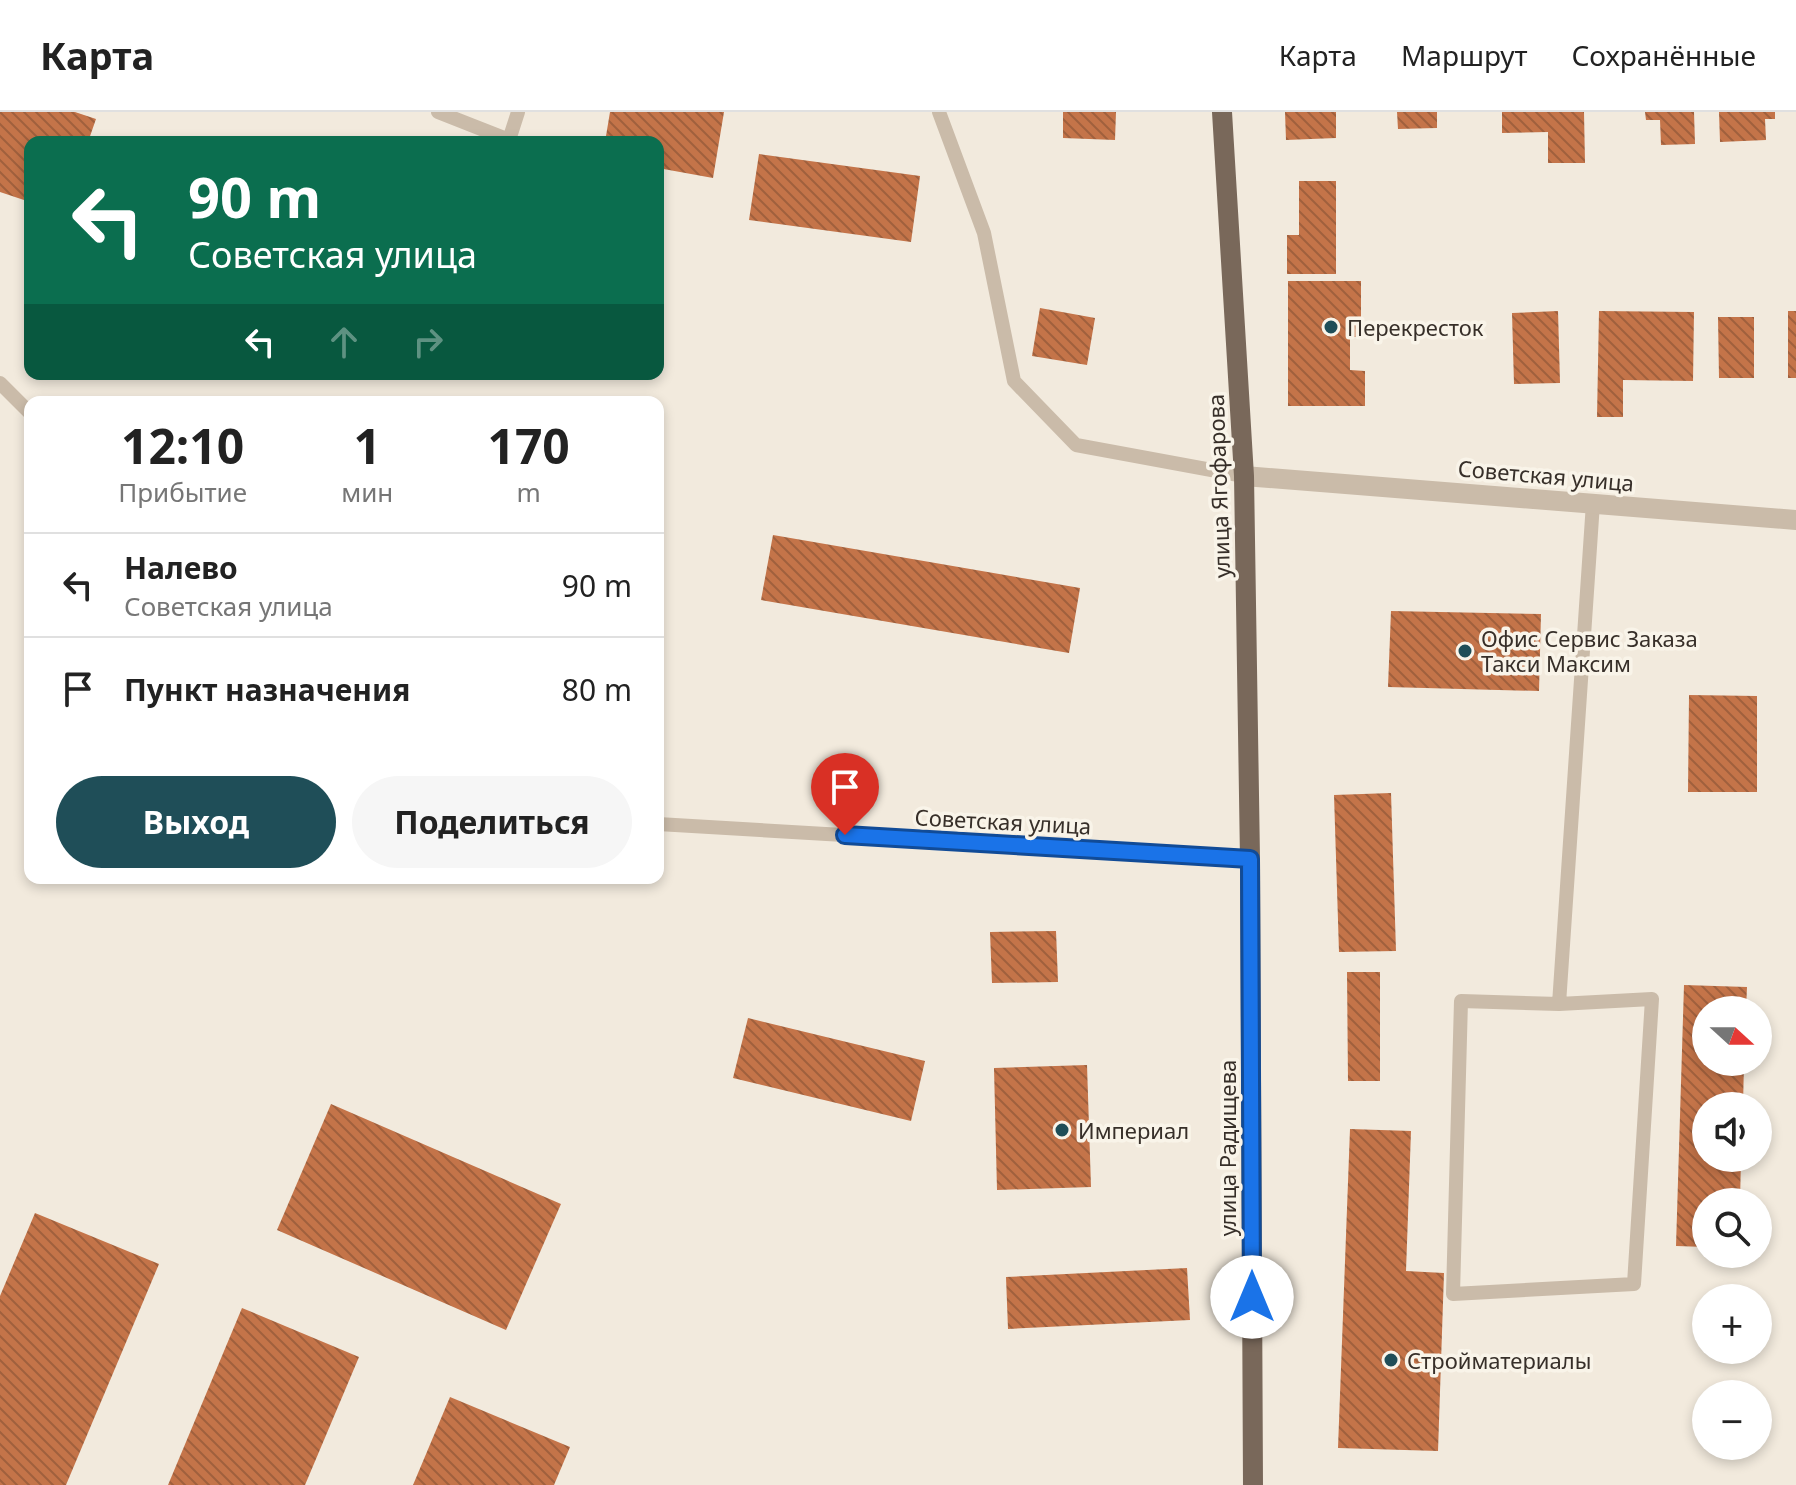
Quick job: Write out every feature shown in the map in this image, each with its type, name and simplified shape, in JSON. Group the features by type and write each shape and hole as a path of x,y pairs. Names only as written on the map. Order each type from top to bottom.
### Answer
{"main road":[{"name":"улица Ягофарова","path":"1222,112 1244,476 1250,859"},
{"name":"улица Радищева","path":"1250,859 1253,1485"}],"street":[{"name":"Советская улица","path":"1244,476 1796,520"}],"lane":[{"path":"438,112 499,136"},
{"path":"510,136 518,112"},
{"path":"939,112 984,233 1014,381 1076,445 1244,476"},
{"path":"0,383 24,407"},
{"path":"1559,1004 1593,503"},
{"name":"Советская улица","path":"664,824 1250,859"},
{"path":"1652,999 1634,1284 1453,1294 1461,1001 1559,1004 1652,999"}],"building":[{"path":"0,112 75,112 96,119 90,136 24,136 24,200 0,192"},
{"path":"610,112 724,112 713,178 664,169 664,136 606,136"},
{"path":"1063,112 1116,112 1115,140 1063,138"},
{"path":"1285,112 1336,112 1336,138 1286,140"},
{"path":"1397,112 1437,112 1437,128 1398,129"},
{"path":"1502,112 1584,112 1585,163 1548,163 1548,132 1502,133"},
{"path":"1645,112 1694,112 1695,144 1661,145 1660,120 1646,120"},
{"path":"1719,112 1775,112 1775,119 1765,119 1766,140 1720,142"},
{"path":"759,154 920,176 911,242 749,220"},
{"path":"1299,181 1336,181 1336,274 1287,274 1287,235 1299,235"},
{"path":"1288,281 1361,281 1361,337 1350,337 1350,370 1365,371 1365,406 1288,406"},
{"path":"1040,308 1095,318 1087,365 1032,356"},
{"path":"1558,311 1560,383 1514,384 1512,313"},
{"path":"1599,311 1694,312 1693,381 1623,380 1623,417 1597,417"},
{"path":"1788,311 1796,311 1796,378 1788,378"},
{"path":"1718,317 1754,317 1754,378 1719,378"},
{"path":"773,535 1080,588 1069,653 761,600"},
{"name":"Офис Сервис Заказа Такси Максим","path":"1391,611 1541,614 1539,691 1388,687"},
{"path":"1689,695 1757,696 1757,792 1688,792"},
{"path":"1391,793 1396,951 1339,952 1334,795"},
{"path":"1056,931 1058,982 992,983 990,932"},
{"path":"1347,972 1380,972 1380,1081 1348,1081"},
{"path":"1684,985 1747,987 1747,996 1692,996 1692,1076 1744,1076 1743,1092 1692,1092 1692,1172 1741,1172 1740,1188 1692,1188 1692,1247 1676,1246"},
{"path":"748,1018 925,1061 911,1121 733,1078"},
{"path":"1087,1065 1091,1187 997,1190 994,1068"},
{"path":"331,1104 561,1204 506,1330 277,1230"},
{"name":"Стройматериалы","path":"1350,1129 1411,1131 1406,1271 1444,1273 1438,1451 1338,1448"},
{"path":"35,1213 159,1264 66,1485 0,1485 0,1296"},
{"path":"1187,1268 1190,1320 1008,1329 1006,1277"},
{"path":"242,1308 359,1357 305,1485 168,1485"},
{"path":"450,1397 570,1447 554,1485 413,1485"}],"place":[{"name":"Перекресток","path":"1331,327"},
{"name":"Офис Сервис Заказа Такси Максим","path":"1465,651"},
{"name":"Империал","path":"1062,1130"},
{"name":"Стройматериалы","path":"1391,1360"}],"route":[{"path":"845,835 1250,859 1252,1297"}]}
